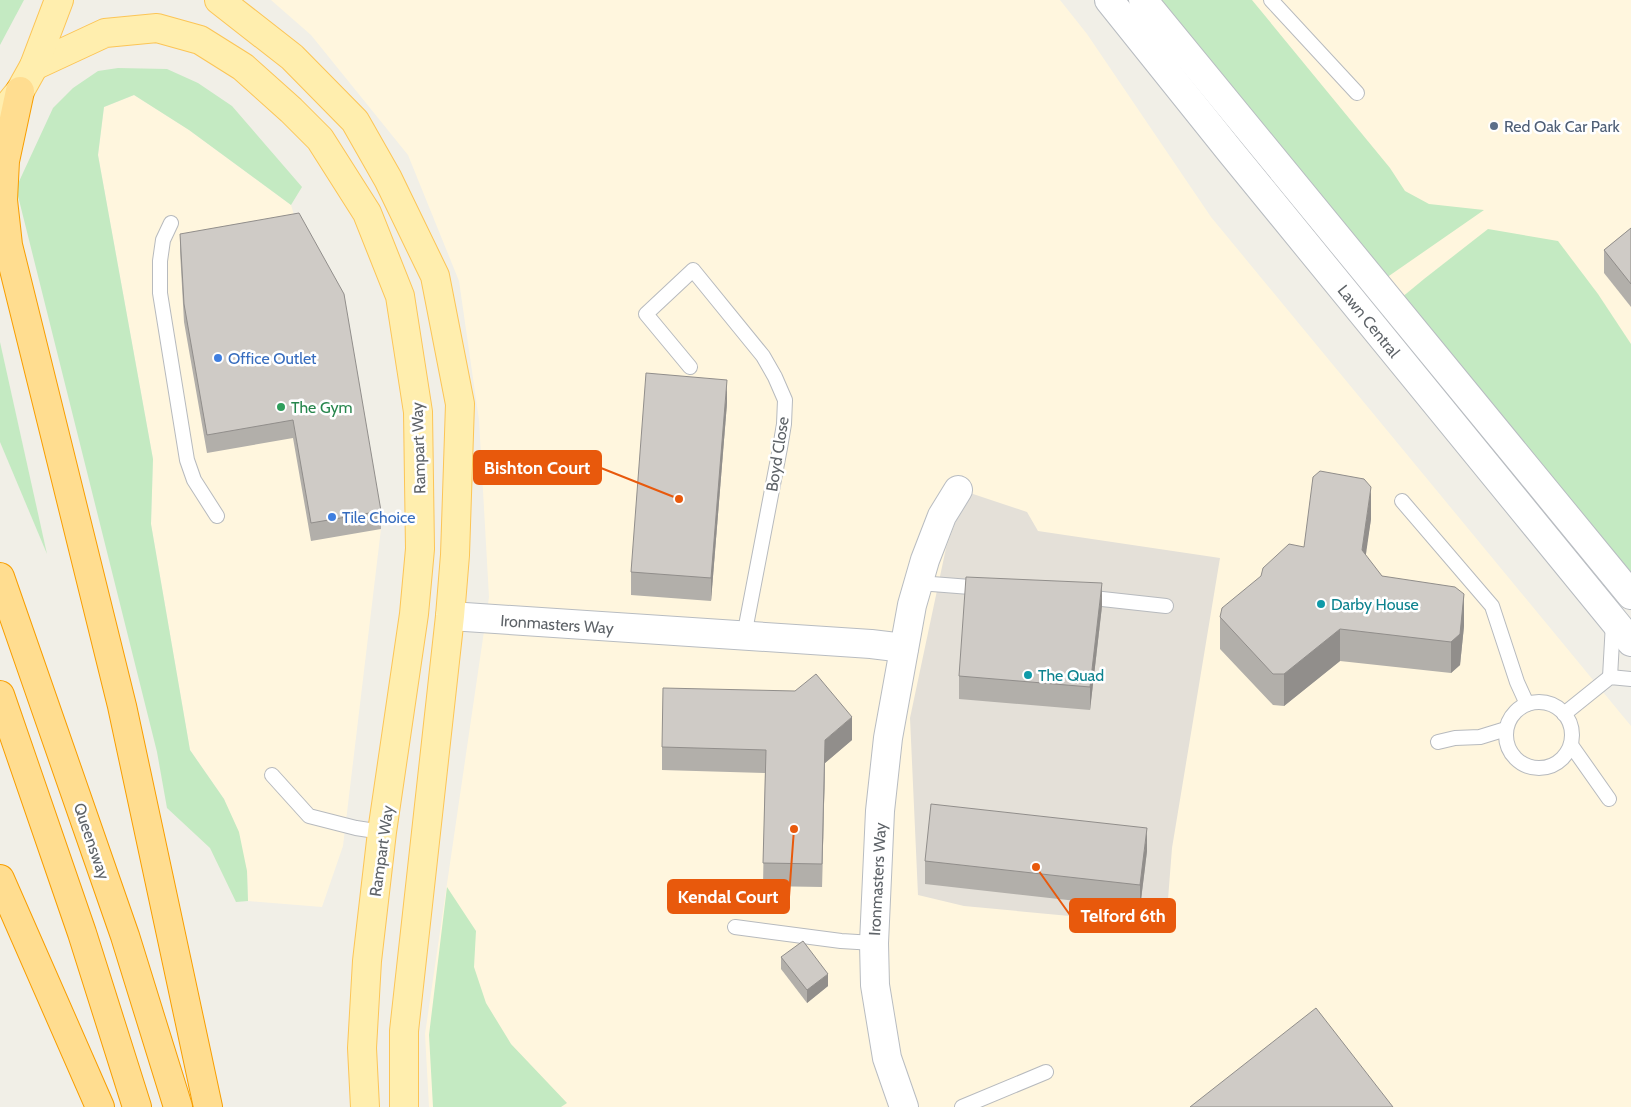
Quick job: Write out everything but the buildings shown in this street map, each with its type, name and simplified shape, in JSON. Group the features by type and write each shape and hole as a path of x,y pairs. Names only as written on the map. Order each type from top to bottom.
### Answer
{"highway":[{"path":"20,91 5,161 3,200 8,245 122,706 208,1107"},
{"name":"Queensway","path":"0,577 125,936 178,1107"},
{"path":"0,696 82,934 137,1107"},
{"path":"0,879 100,1107"}],"main road":[{"path":"0,116 20,91 34,66 59,0"},
{"path":"219,0 292,56 355,121 388,179 434,276 460,404 455,555 450,616 404,1031 404,1107"},
{"name":"Rampart Way","path":"34,66 105,33 157,28 200,40 244,67 320,139 367,213 400,296 418,412 419,558 414,614 382,832 367,961 362,1048 365,1107"}],"street":[{"name":"Lawn Central","path":"1109,0 1631,642"},
{"name":"Lawn Central","path":"1142,0 1631,595"},
{"name":"Ironmasters Way","path":"904,1107 887,1058 875,985 874,943 880,811 888,738 912,605 925,560 942,516 958,490"},
{"name":"Ironmasters Way","path":"450,616 871,644 904,648"}],"lane":[{"path":"1271,0 1358,93"},
{"path":"1280,0 1298,28"},
{"path":"171,223 163,240 160,261 160,293 187,460 194,480 217,516"},
{"name":"Boyd Close","path":"690,367 646,314 693,270 763,356 785,400 780,448 744,636"},
{"path":"1402,501 1492,606 1517,682 1527,704"},
{"path":"919,583 998,590"},
{"path":"1074,596 1166,606"},
{"path":"1610,677 1613,620"},
{"path":"1564,714 1610,677 1631,680"},
{"path":"1541,702 1554,706 1564,714 1570,724 1572,734 1571,745 1562,759 1548,768 1531,768 1516,760 1507,746 1506,729 1513,714 1527,704 1541,702"},
{"path":"1438,742 1456,738 1480,737 1506,729"},
{"path":"1571,745 1609,799"},
{"path":"272,775 309,816 356,828 382,832"},
{"path":"735,927 841,941 874,943"},
{"path":"962,1107 1046,1072"}],"shaded area":[{"path":"271,0 1060,0 1087,34 1211,217 1631,726 1631,1107 429,1107 425,1034 489,597 479,420 459,281 408,155 311,35"},
{"path":"1157,0 1631,0 1631,579"},
{"path":"134,95 189,130 291,205 299,231 344,311 381,529 343,846 322,907 248,901 247,871 224,799 190,750 151,524 153,459 98,155 104,107"},
{"path":"967,492 1027,512 1038,531 1220,558 1172,848 1166,925 964,906 918,895 910,718 946,548"}],"green space":[{"path":"0,0 24,0 0,45"},
{"path":"1157,0 1252,0 1390,168 1405,191 1429,204 1484,210 1386,278"},
{"path":"118,68 167,69 198,83 232,106 302,187 291,205 189,130 134,95 104,107 98,155 153,459 151,524 190,750 224,799 239,832 247,871 248,901 236,902 210,848 167,808 157,752 16,188 53,108 73,88 98,71"},
{"path":"1488,229 1558,241 1598,294 1631,344 1631,579 1401,298"},
{"path":"0,342 47,554 0,442"},
{"path":"447,887 476,931 474,967 486,1003 511,1044 567,1103 561,1107 433,1107 429,1035"}],"place":[{"name":"Red Oak Car Park","path":"1494,126"},
{"name":"Office Outlet","path":"218,358"},
{"name":"The Gym","path":"281,407"},
{"name":"Bishton Court","path":"679,499"},
{"name":"Tile Choice","path":"332,517"},
{"name":"Darby House","path":"1321,604"},
{"name":"The Quad","path":"1028,675"},
{"name":"Kendal Court","path":"794,829"},
{"name":"Telford 6th","path":"1036,867"}]}
